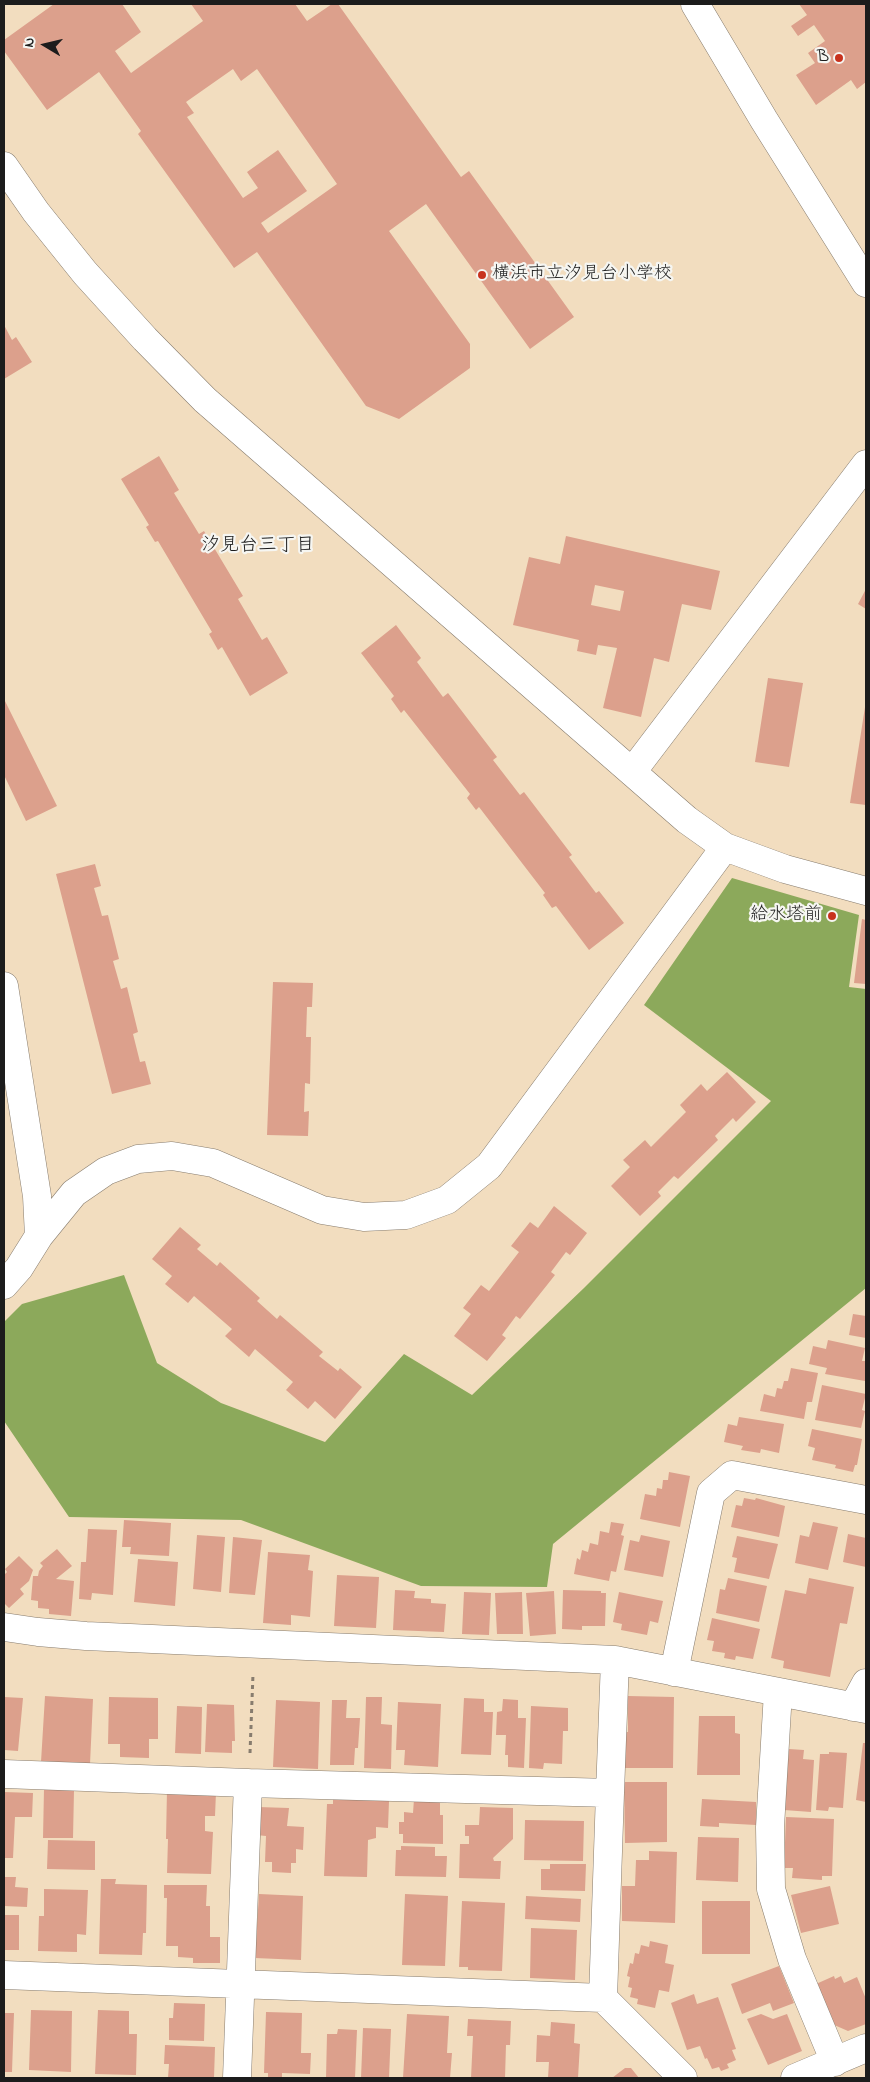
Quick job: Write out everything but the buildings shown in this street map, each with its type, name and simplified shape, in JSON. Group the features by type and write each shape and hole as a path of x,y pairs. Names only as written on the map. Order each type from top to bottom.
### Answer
{"street":[{"path":"694,4 866,283"},
{"path":"4,166 36,212 85,273 204,400 687,820 725,847 785,869 866,891"},
{"path":"632,772 866,464"},
{"path":"4,1285 18,1268 39,1236 74,1193 106,1172 138,1159 172,1156 213,1163 322,1210 364,1217 406,1215 447,1200 489,1166 725,847"},
{"path":"4,986 37,1196 39,1236"},
{"path":"674,1672 711,1493 732,1474 866,1500"},
{"path":"4,1626 38,1632 86,1636 615,1660 860,1708 866,1683"},
{"path":"603,1998 615,1660"},
{"path":"778,1692 770,1827 771,1889 792,1958 835,2062"},
{"path":"4,1774 610,1793"},
{"path":"237,2078 248,1783"},
{"path":"4,1975 603,1998 683,2078"},
{"path":"795,2078 866,2048"}],"path":[{"path":"248,1783 255,1645"}],"green space":[{"path":"732,878 859,915 849,987 866,989 866,1288 553,1544 547,1587 421,1586 241,1520 69,1517 4,1421 4,1322 22,1304 124,1275 157,1363 221,1403 325,1442 404,1354 472,1395 584,1288 771,1101 644,1005"}],"place":[{"name":"B","path":"839,58"},
{"name":"横浜市立汐見台小学校","path":"482,275"},
{"name":"給水塔前","path":"832,916"}],"district":[{"name":"汐見台三丁目","path":"258,547"}]}
